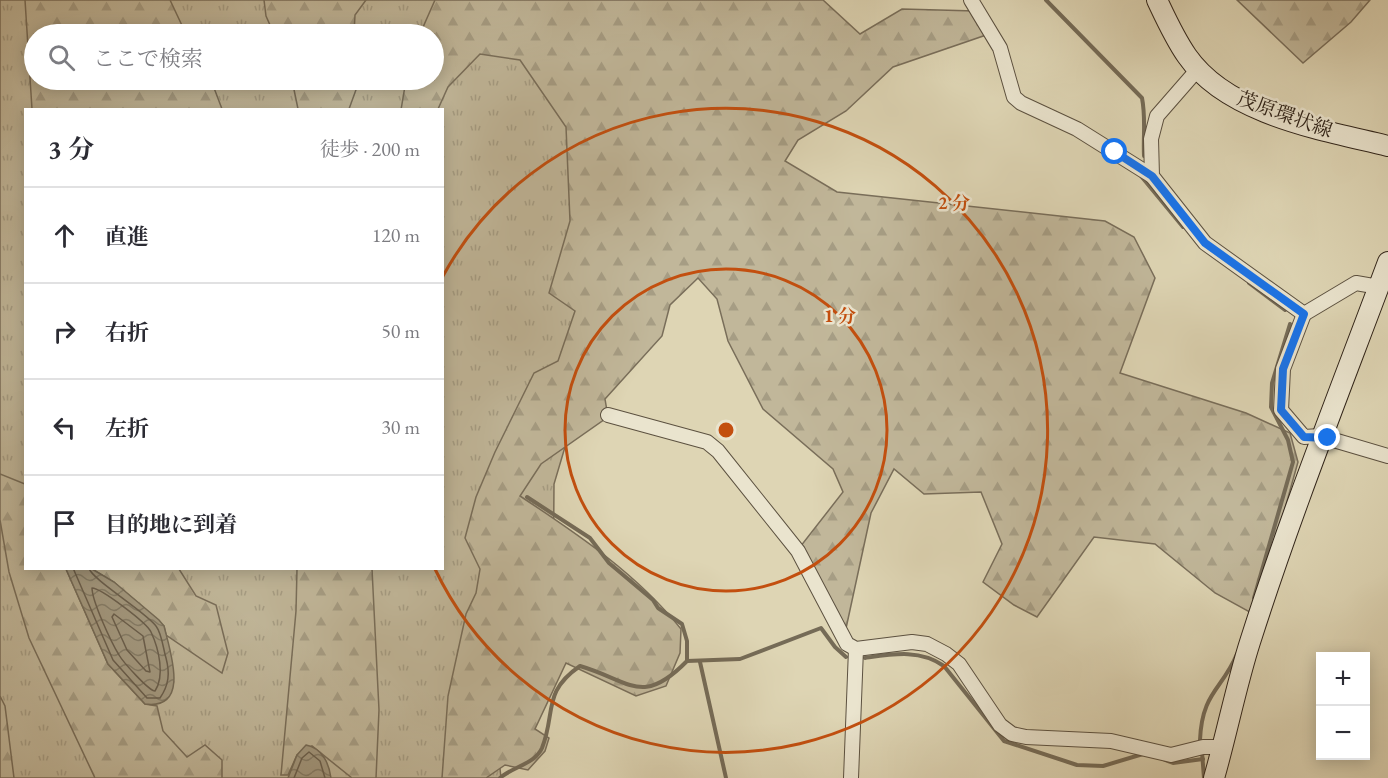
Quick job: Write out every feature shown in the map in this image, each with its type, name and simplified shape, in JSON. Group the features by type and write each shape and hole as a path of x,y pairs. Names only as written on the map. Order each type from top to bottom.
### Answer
{"street":[{"path":"971,0 1000,48 1014,97 1021,103 1077,129 1152,176 1205,243 1304,314"},
{"name":"茂原環状線","path":"1157,0 1187,57 1227,93 1250,106 1317,129 1388,146"},
{"path":"1152,176 1151,139 1157,117 1198,69"},
{"path":"1214,778 1249,645 1320,436 1388,262"},
{"path":"1379,287 1356,283 1304,314 1283,369 1281,410 1304,437 1320,436 1388,456"},
{"path":"608,415 707,442 718,451 798,551 832,620 847,644 856,649 912,642 927,644 946,654 959,664 1000,725 1012,734 1026,737 1111,741 1171,755 1203,747 1223,747"},
{"path":"851,778 856,649"}],"green space":[{"path":"0,0 553,0 623,141 581,393 554,484 553,616 498,750 501,778 0,778"},
{"path":"25,0 170,0 181,24 27,24"},
{"path":"264,0 366,0 355,15 355,24 270,24"},
{"path":"435,0 823,0 860,34 902,9 975,11 989,34 893,67 846,111 798,140 785,161 837,192 1105,221 1134,237 1155,278 1120,373 1246,413 1290,433 1298,462 1255,615 1215,593 1155,544 1094,537 1037,617 1014,605 983,582 1002,544 981,492 924,494 894,469 871,513 845,633 800,547 843,492 833,469 763,409 728,341 717,299 698,278 670,305 662,336 605,399 607,411 605,419 541,464 520,496 626,573 646,590 681,629 680,653 666,686 636,696 566,663 535,729 549,738 545,751 528,770 505,765 486,778 442,778 448,696 466,614 476,593 480,569 465,538 476,497 495,452 534,373 558,361 575,311 549,293 570,221 566,127 520,60 480,54 448,87 438,108 401,108 404,90 444,90 444,24 424,24"},
{"path":"1237,0 1370,0 1351,22 1303,63"},
{"path":"31,90 215,90 222,108 32,108"},
{"path":"294,90 356,90 349,108 298,108"},
{"path":"0,474 24,484 24,570 66,570 108,664 145,704 157,706 163,731 187,757 205,745 222,760 222,778 95,778 29,638 9,572 0,520"},
{"path":"94,570 180,570 196,596 216,605 228,653 222,673 166,635 164,626 114,582"},
{"path":"297,570 372,570 379,710 376,778 352,778 312,746 297,755 288,775 281,775 296,611"},
{"path":"0,696 5,706 14,778 0,778"}],"water":[{"path":"66,570 94,570 114,582 159,620 164,626 173,663 173,689 168,698 159,703 145,704 108,664"},
{"path":"306,745 316,749 324,757 331,778 288,778 297,755"}],"waterway":[{"path":"1046,0 1142,98 1144,156"},
{"path":"1141,176 1183,227"},
{"path":"1249,283 1285,310"},
{"path":"1254,598 1293,462 1288,440 1271,407 1272,383 1290,324"},
{"path":"500,778 529,762 539,753 546,735 555,694 568,676 580,666 624,683 647,687 672,675 687,661 687,641 682,624 658,608 653,600 609,563 590,538 527,497"},
{"path":"687,661 740,659 821,628 835,647 846,657"},
{"path":"865,658 896,654 916,655 944,666 1004,741 1077,765 1103,766 1143,754"},
{"path":"1200,740 1209,701 1237,654"},
{"path":"700,662 726,778"},
{"path":"1202,752 1204,778"},
{"path":"1165,760 1173,763 1203,759"}],"route":[{"path":"1115,152 1152,176 1205,243 1304,314 1283,369 1280,393 1281,410 1293,427 1304,437 1328,438"}]}
